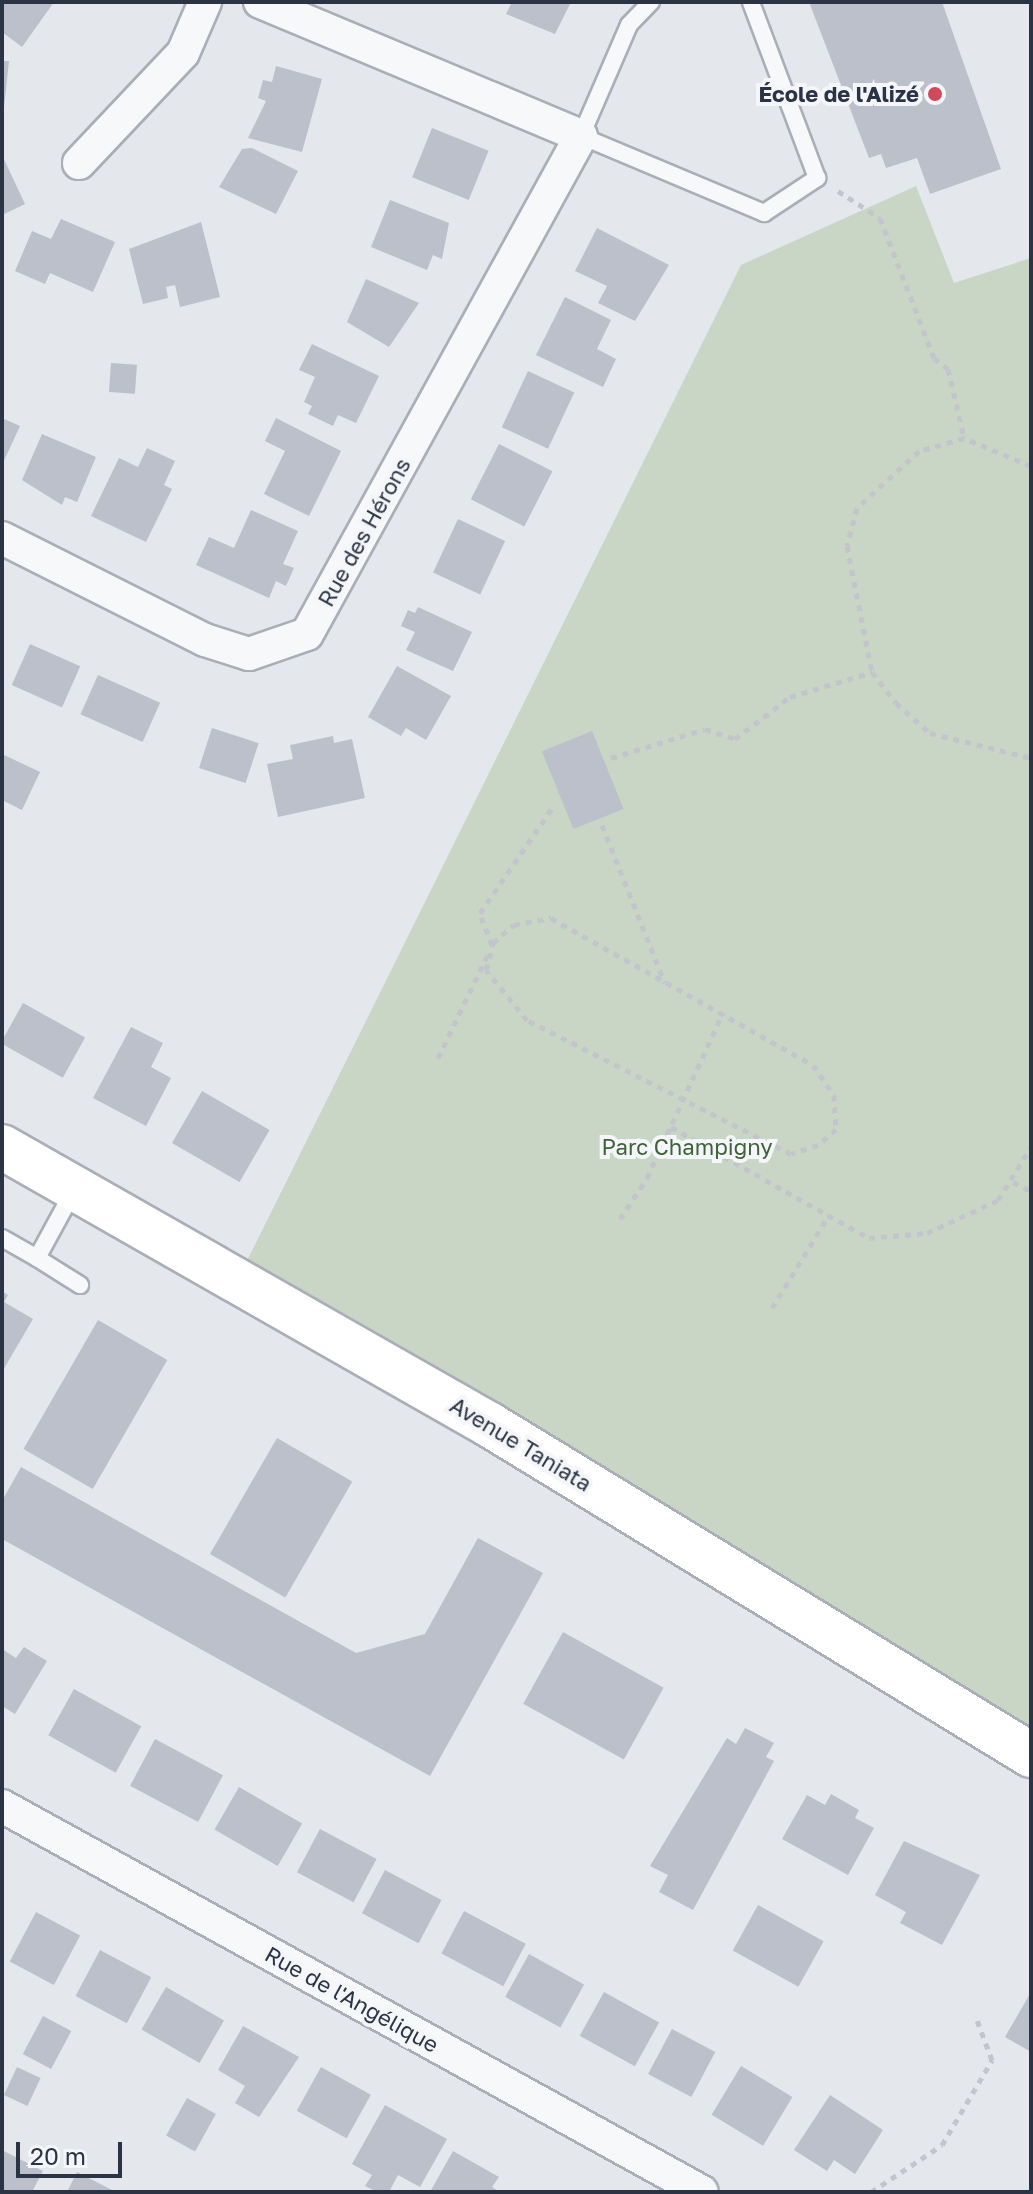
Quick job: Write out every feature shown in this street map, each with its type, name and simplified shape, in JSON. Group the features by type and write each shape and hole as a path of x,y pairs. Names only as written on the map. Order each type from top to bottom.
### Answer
{"main road":[{"name":"Avenue Taniata","path":"2,1147 490,1425 1031,1755"}],"street":[{"path":"79,163 183,53 205,2"},
{"path":"260,2 581,136"},
{"name":"Rue des Hérons","path":"2,538 205,640 249,654 307,634 581,136"},
{"name":"Rue de l'Angélique","path":"2,1806 702,2192"}],"lane":[{"name":"Rue des Hérons","path":"581,136 629,25 651,2"},
{"path":"581,136 764,213 817,178 751,2"},
{"path":"37,1258 74,1188"},
{"path":"2,1238 80,1285"}],"path":[{"path":"817,178 880,218 934,358 948,369 964,438"},
{"path":"1031,466 964,438 919,451 857,508 847,546 872,672 930,733 1031,758"},
{"path":"611,758 705,729 735,739 790,697 872,672"},
{"path":"438,1058 493,943 514,925 551,918 813,1065 834,1095 836,1129 818,1145 791,1154 527,1020 486,970 493,943 480,913 555,804"},
{"path":"602,825 666,984"},
{"path":"620,1219 671,1127 679,1097 723,1013"},
{"path":"671,1127 869,1238 927,1233 998,1200 1013,1182 1031,1147"},
{"path":"1013,1182 1031,1191"},
{"path":"772,1308 829,1215"},
{"path":"871,2192 942,2145 992,2060 977,2020"}],"green space":[{"name":"Parc Champigny","path":"916,186 954,283 1031,258 1031,1753 238,1279 741,265"}],"building":[{"path":"2,2 54,2 22,47 2,32"},
{"path":"512,2 571,2 555,34 506,14"},
{"path":"809,2 942,2 1001,169 930,194 917,158 886,168 881,154 869,158"},
{"path":"2,61 9,61 4,107 2,107"},
{"path":"276,66 322,79 302,152 248,138 266,101 258,98 263,80 272,82"},
{"path":"432,128 489,151 469,200 412,177"},
{"path":"252,148 298,171 276,214 219,187 242,149"},
{"path":"2,155 25,204 2,215"},
{"path":"390,200 449,223 442,259 433,255 427,270 371,247"},
{"path":"61,219 115,242 93,292 50,273 45,284 15,271 32,231 51,239"},
{"path":"201,222 220,297 180,307 175,285 166,287 168,298 143,304 129,249"},
{"path":"597,228 669,265 635,321 598,303 607,286 575,271"},
{"path":"366,279 419,303 389,347 347,322"},
{"path":"565,297 611,320 597,349 616,359 603,387 536,355"},
{"path":"312,344 379,376 356,423 338,415 333,426 308,414 312,406 304,402 315,377 299,370"},
{"path":"111,363 137,365 135,394 109,392"},
{"path":"528,371 574,393 548,449 502,427"},
{"path":"2,418 20,426 2,465"},
{"path":"276,418 341,451 309,516 264,494 285,451 265,441"},
{"path":"42,434 96,457 77,502 65,497 62,505 22,480"},
{"path":"499,444 552,471 524,526 471,499"},
{"path":"147,448 175,461 164,485 172,489 146,542 91,516 119,458 138,467"},
{"path":"251,510 298,531 283,564 294,568 286,586 276,581 269,598 196,565 209,537 234,548"},
{"path":"458,519 505,541 480,594 433,572"},
{"path":"418,607 472,632 453,671 406,650 415,632 401,626 408,610 415,613"},
{"path":"30,644 80,666 62,707 12,685"},
{"path":"397,666 451,696 426,740 406,728 401,736 368,717"},
{"path":"98,675 160,703 143,742 81,714"},
{"path":"212,728 259,743 246,783 199,768"},
{"path":"592,731 623,809 573,829 542,751"},
{"path":"333,736 334,743 352,739 365,798 278,817 267,764 293,759 290,745"},
{"path":"2,754 40,772 22,810 2,800"},
{"path":"23,1003 85,1037 63,1078 2,1044"},
{"path":"131,1027 163,1043 151,1067 171,1078 146,1126 93,1098"},
{"path":"202,1091 270,1130 240,1182 172,1143"},
{"path":"2,1291 8,1295 4,1302 33,1319 2,1372"},
{"path":"98,1320 167,1360 93,1489 24,1449"},
{"path":"277,1438 352,1482 285,1598 210,1554"},
{"path":"21,1467 356,1653 425,1634 478,1538 543,1573 430,1776 2,1539 2,1501"},
{"path":"563,1632 664,1688 624,1759 523,1704"},
{"path":"24,1647 47,1661 15,1714 2,1706 2,1649 16,1658"},
{"path":"74,1689 141,1726 116,1773 48,1735"},
{"path":"745,1728 774,1743 766,1757 774,1761 693,1910 659,1892 668,1875 650,1866 727,1738 736,1744"},
{"path":"155,1739 223,1775 198,1822 130,1786"},
{"path":"239,1787 302,1824 278,1866 214,1829"},
{"path":"831,1794 859,1810 855,1818 874,1828 848,1875 782,1839 807,1795 825,1805"},
{"path":"320,1829 377,1859 354,1902 297,1872"},
{"path":"904,1841 980,1875 942,1945 900,1923 906,1912 875,1895"},
{"path":"385,1870 442,1900 419,1943 362,1913"},
{"path":"758,1905 824,1941 798,1987 733,1950"},
{"path":"464,1911 526,1944 503,1986 441,1953"},
{"path":"36,1912 80,1935 54,1985 10,1961"},
{"path":"100,1950 151,1977 127,2023 76,1996"},
{"path":"529,1954 584,1985 560,2027 505,1997"},
{"path":"166,1987 224,2020 200,2063 142,2029"},
{"path":"604,1992 659,2023 635,2066 580,2036"},
{"path":"1031,1992 1031,2052 1005,2037"},
{"path":"43,2016 71,2031 51,2069 23,2054"},
{"path":"243,2026 299,2057 259,2117 235,2103 245,2086 218,2070"},
{"path":"672,2029 715,2052 691,2097 648,2074"},
{"path":"741,2066 792,2097 763,2146 712,2115"},
{"path":"17,2067 41,2078 27,2106 4,2095"},
{"path":"321,2067 371,2095 347,2138 297,2111"},
{"path":"830,2095 883,2130 855,2174 834,2160 827,2171 794,2150"},
{"path":"187,2098 216,2114 195,2152 166,2136"},
{"path":"385,2105 447,2139 420,2187 398,2175 389,2192 377,2192 365,2186 372,2175 352,2164"},
{"path":"2,2150 43,2171 32,2192 2,2192"},
{"path":"453,2151 499,2177 492,2187 500,2192 430,2192"},
{"path":"77,2172 116,2192 67,2192"}],"place":[{"name":"École de l'Alizé","path":"935,94"}]}
